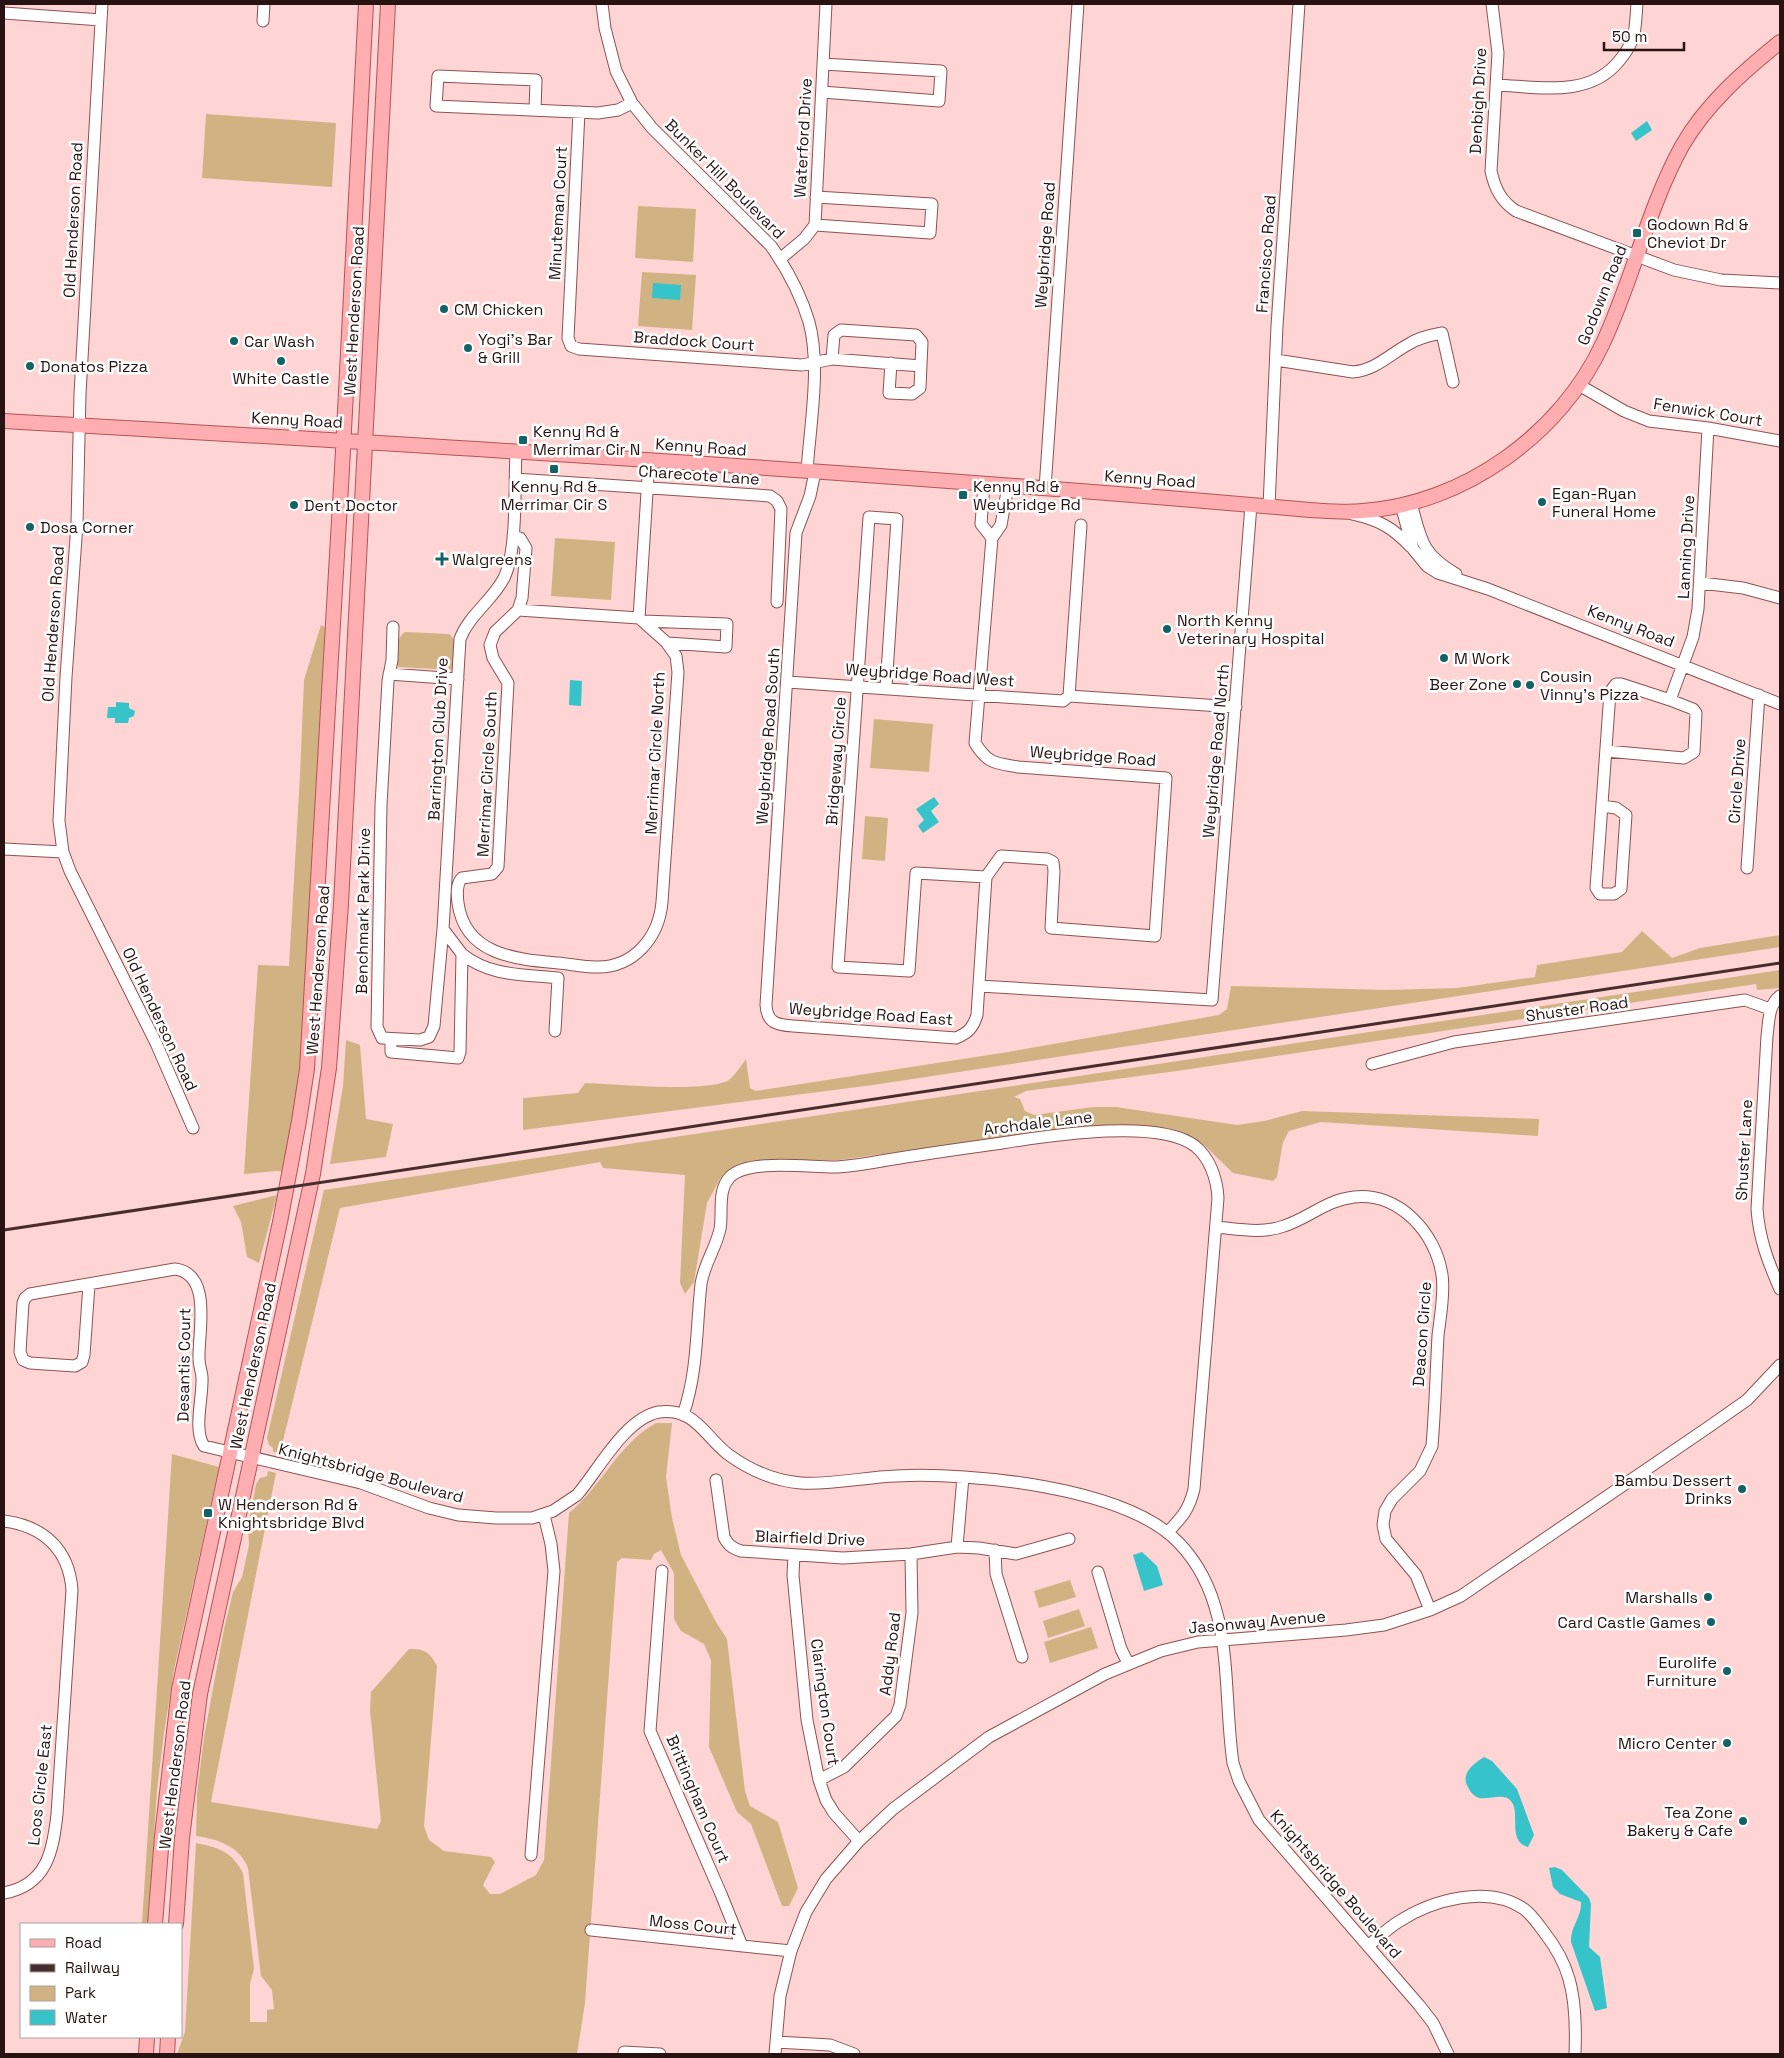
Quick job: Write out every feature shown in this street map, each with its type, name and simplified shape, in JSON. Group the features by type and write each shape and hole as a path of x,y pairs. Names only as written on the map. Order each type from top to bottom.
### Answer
{"main road":[{"name":"West Henderson Road","path":"155,1923 163,1827 179,1689 280,1222 307,1069 344,440 366,4"},
{"name":"West Henderson Road","path":"176,1923 182,1838 200,1694 313,1174 329,1068 341,904 388,4"},
{"name":"Godown Road","path":"1406,504 1457,485 1515,451 1541,429 1579,385 1603,343 1673,163 1697,123 1722,94 1754,63 1780,42"},
{"name":"Kenny Road","path":"4,421 344,440 984,484 1336,511 1362,511 1406,504"},
{"path":"146,2054 147,2038"},
{"path":"167,2054 168,2038"}],"street":[{"name":"Old Henderson Road","path":"102,4 80,394 76,524 60,813 64,852 80,892 156,1043 193,1128"},
{"path":"263,21 264,4"},
{"name":"Bunker Hill Boulevard","path":"602,4 604,28 616,71 632,103 652,128 758,233 780,259 797,292 809,323 814,362 811,472"},
{"name":"Waterford Drive","path":"815,224 826,4"},
{"name":"Weybridge Road","path":"1045,489 1078,4"},
{"name":"Francisco Road","path":"1269,506 1276,360 1299,4"},
{"name":"Denbigh Drive","path":"1492,4 1498,53 1491,171 1500,198 1516,212 1637,257"},
{"path":"1497,85 1557,89 1576,87 1594,81 1611,71 1623,56 1633,38 1636,4"},
{"path":"4,13 101,20"},
{"path":"822,92 939,102 941,71 823,64"},
{"path":"535,110 536,80 438,76 436,106 579,112 609,112 632,103"},
{"name":"Minuteman Court","path":"571,346 568,338 579,112"},
{"path":"780,259 804,239 815,224 930,233 932,204 816,197"},
{"path":"1637,257 1674,270 1721,280 1780,284"},
{"path":"832,359 834,335 841,330 916,335 922,342 920,388 912,394 888,393 891,363"},
{"path":"1276,360 1354,372 1362,371 1384,361 1410,343 1442,334 1454,382"},
{"name":"Braddock Court","path":"571,346 579,349 802,365 832,359 921,366"},
{"name":"Fenwick Court","path":"1579,385 1624,411 1649,421 1708,428 1780,440"},
{"name":"Lanning Drive","path":"1670,700 1693,637 1701,583 1708,428"},
{"path":"516,453 513,536 520,538 526,548 522,598 518,610 641,620 727,624 726,646 668,644"},
{"path":"641,620 649,461"},
{"name":"Weybridge Road South","path":"766,1005 788,682 796,532 810,496 811,472"},
{"name":"Charecote Lane","path":"514,479 770,496 777,501 781,509 777,602"},
{"path":"984,484 981,524 992,538"},
{"name":"Weybridge Road","path":"986,878 1001,856 1048,859 1053,862 1054,871 1051,928 1154,936 1166,778 1019,767 998,763 983,756 975,743 992,538 1001,525 1008,486"},
{"name":"Kenny Road","path":"1406,504 1413,548"},
{"name":"Kenny Road","path":"1406,504 1420,537 1432,557 1468,582"},
{"name":"Weybridge Road North","path":"979,986 1212,1000 1251,505"},
{"name":"Kenny Road","path":"1336,511 1362,516 1387,525 1413,548 1427,566 1455,579 1468,582 1780,704"},
{"name":"Bridgeway Circle","path":"886,688 897,519 869,517 838,967 909,971 916,873 986,878"},
{"path":"1069,696 1081,525"},
{"name":"Barrington Club Drive","path":"443,929 460,639 463,630 504,577 510,559 513,536"},
{"path":"1701,583 1743,588 1780,598"},
{"name":"Merrimar Circle South","path":"518,610 495,632 490,645 493,658 508,683 498,867 492,874 466,876 459,881 457,895 460,915 468,933 492,951 522,959 598,967"},
{"name":"Merrimar Circle North","path":"598,967 612,965 640,952 655,930 661,910 678,672 676,656 668,644 641,620"},
{"name":"Benchmark Park Drive","path":"391,1040 382,1038 377,1027 381,805 393,627"},
{"path":"389,674 458,679"},
{"name":"Weybridge Road West","path":"788,682 1064,701 1069,696 1236,707"},
{"path":"1602,806 1616,808 1626,815 1620,889 1614,894 1600,894 1596,888 1610,692 1616,684 1670,700 1693,709 1696,713 1694,752 1684,758 1606,750"},
{"name":"Circle Drive","path":"1747,868 1759,696"},
{"path":"4,849 64,852"},
{"name":"Weybridge Road East","path":"766,1005 767,1014 772,1021 782,1025 956,1038 966,1034 974,1026 977,1016 986,878"},
{"path":"443,929 436,1014 432,1032 429,1037 420,1040 391,1040 391,1052 458,1058 460,1052 462,954"},
{"path":"443,929 462,954 475,964 494,972 558,978 555,1031"},
{"path":"1770,1009 1774,1000 1780,996"},
{"name":"Shuster Road","path":"1372,1064 1454,1042 1745,1000 1770,1009"},
{"name":"Shuster Lane","path":"1770,1009 1760,1130 1757,1209 1759,1232 1767,1260 1780,1289"},
{"name":"Archdale Lane","path":"683,1415 694,1373 701,1283 706,1264 719,1234 721,1202 727,1181 736,1172 799,1165 835,1167 862,1165 999,1143 1095,1131 1174,1136 1195,1147 1210,1166 1217,1186 1216,1227 1194,1489 1191,1503 1186,1513 1168,1532"},
{"name":"Deacon Circle","path":"1216,1227 1270,1230 1293,1223 1314,1210 1338,1200 1356,1197 1374,1198 1392,1204 1405,1212 1422,1229 1433,1246 1442,1276 1432,1446 1420,1471 1392,1500 1385,1511 1383,1525 1386,1539 1416,1575 1430,1610"},
{"name":"Desantis Court","path":"89,1285 82,1362 75,1366 30,1363 23,1360 20,1352 25,1298 30,1294 175,1269 183,1270 190,1274 197,1286 202,1314 199,1360 202,1378 200,1440 204,1446 229,1452"},
{"name":"Jasonway Avenue","path":"775,2054 780,1996 791,1951 806,1912 826,1879 859,1841 893,1809 989,1737 1128,1663 1179,1645 1223,1639 1346,1630 1384,1625 1430,1610 1461,1596 1747,1400 1780,1365"},
{"name":"Knightsbridge Boulevard","path":"229,1452 361,1483 429,1508 458,1514 512,1518 544,1515 566,1504 577,1495 611,1450 638,1421 658,1412 668,1412 683,1415 697,1422 719,1446 736,1460 756,1471 777,1479 814,1484 897,1476 963,1477 1015,1483 1085,1496 1128,1510 1154,1522 1168,1532 1191,1556 1206,1583 1219,1617 1223,1639 1233,1763 1239,1781 1259,1820 1432,2023 1448,2054"},
{"path":"957,1547 963,1477"},
{"name":"Blairfield Drive","path":"716,1480 724,1537 727,1544 733,1549 741,1551 843,1558 911,1554 957,1547 1016,1554 1069,1538"},
{"path":"531,1855 554,1571 551,1544 544,1515"},
{"name":"Loos Circle East","path":"4,1520 35,1529 59,1548 71,1575 72,1590 54,1843 41,1873 31,1882 20,1888 4,1893"},
{"path":"995,1550 996,1574 1022,1657"},
{"name":"Addy Road","path":"819,1780 844,1767 896,1716 900,1705 912,1613 911,1554"},
{"name":"Clarington Court","path":"794,1555 793,1574 807,1720 819,1780 826,1800 834,1813 859,1841"},
{"name":"Brittingham Court","path":"662,1571 650,1731 742,1946"},
{"path":"1098,1572 1121,1649 1128,1663"},
{"path":"1368,1946 1398,1922 1438,1903 1462,1897 1502,1899 1512,1903 1530,1915 1550,1938 1561,1956 1574,1998 1576,2021 1575,2054"},
{"name":"Moss Court","path":"591,1930 791,1951"},
{"path":"776,2042 854,2054"},
{"path":"624,2052 660,2054"}],"green space":[{"path":"206,114 336,123 332,187 202,178"},
{"path":"638,206 696,209 693,262 635,258"},
{"path":"642,272 696,275 692,330 638,326"},
{"path":"555,538 615,542 611,600 551,596"},
{"path":"321,625 325,627 306,1003 299,1083 284,1172 244,1174 258,965 289,966 304,680"},
{"path":"405,632 449,634 455,646 453,670 398,667 398,643"},
{"path":"874,719 933,724 929,772 870,768"},
{"path":"865,816 888,818 885,861 862,859"},
{"path":"1642,931 1672,958 1700,948 1780,935 1780,947 873,1085 523,1130 523,1098 578,1093 585,1083 682,1087 718,1084 729,1080 746,1059 750,1088 756,1091 1008,1052 1219,1015 1227,1009 1231,986 1387,990 1457,988 1535,977 1537,965 1622,952"},
{"path":"1780,970 1780,988 1757,990 1756,984 1177,1071 1026,1091 1014,1097 1020,1099 1025,1111 1034,1115 1093,1107 1116,1107 1237,1125 1264,1121 1302,1111 1539,1119 1538,1136 1321,1122 1289,1131 1283,1142 1277,1177 1273,1181 1233,1173 1204,1145 1185,1133 1166,1128 1111,1126 1047,1131 839,1160 775,1161 737,1169 720,1179 707,1203 694,1282 685,1294 680,1283 685,1175 603,1168 600,1162 340,1208 280,1453 273,1452 273,1448 269,1445 267,1438 324,1190"},
{"path":"346,1040 360,1045 366,1119 393,1124 386,1157 330,1164 343,1086"},
{"path":"277,1195 259,1263 247,1257 241,1222 233,1206"},
{"path":"656,1423 672,1423 666,1477 672,1518 681,1555 727,1639 745,1791 750,1806 778,1822 798,1888 789,1906 782,1906 751,1824 737,1812 709,1747 711,1660 704,1644 681,1631 674,1619 674,1573 661,1550 654,1554 651,1560 622,1558 617,1562 585,2003 577,2054 177,2054 185,2032 196,1843 218,1849 229,1855 243,1873 254,1969 250,1984 250,2022 267,2022 267,2010 274,2009 272,1990 261,1976 248,1868 244,1860 234,1849 212,1839 196,1836 197,1794 204,1737 224,1629 233,1592 242,1577 249,1545 248,1527 256,1484 260,1478 267,1476 268,1471 276,1473 211,1802 377,1829 381,1821 370,1710 371,1692 409,1649 419,1649 426,1652 437,1666 424,1826 429,1840 444,1851 491,1857 495,1862 483,1885 490,1894 500,1894 536,1875 544,1860 569,1513 581,1502 631,1442"},
{"path":"172,1454 219,1467 174,1670 157,1790 148,1923 142,1923"},
{"path":"1070,1580 1076,1597 1039,1608 1034,1591"},
{"path":"1079,1609 1085,1626 1048,1638 1043,1621"},
{"path":"1091,1627 1098,1648 1050,1663 1044,1642"}],"water":[{"path":"1647,121 1652,130 1636,141 1631,133"},
{"path":"653,283 681,285 680,300 652,298"},
{"path":"570,680 582,681 581,706 569,705"},
{"path":"116,702 129,703 129,708 135,711 134,716 129,718 128,723 115,723 115,718 107,718 108,707 116,707"},
{"path":"934,797 939,804 931,811 939,822 923,833 918,826 924,820 916,809"},
{"path":"1142,1552 1157,1566 1163,1585 1144,1591 1133,1555"},
{"path":"1484,1757 1492,1761 1517,1789 1534,1835 1528,1847 1521,1844 1518,1839 1515,1811 1510,1800 1504,1797 1479,1798 1469,1789 1466,1782 1467,1774 1472,1766"},
{"path":"1555,1867 1562,1870 1589,1898 1591,1904 1589,1947 1600,1957 1607,2008 1595,2011 1571,1942 1581,1902 1560,1894 1553,1887 1549,1868"}],"railway":[{"path":"4,1230 1780,963"}],"place":[{"name":"Godown Rd & Cheviot Dr","path":"1637,233"},
{"name":"CM Chicken","path":"444,309"},
{"name":"Car Wash","path":"234,341"},
{"name":"Yogi's Bar & Grill","path":"468,348"},
{"name":"White Castle","path":"281,361"},
{"name":"Donatos Pizza","path":"30,366"},
{"name":"Kenny Rd & Merrimar Cir N","path":"523,440"},
{"name":"Kenny Rd & Merrimar Cir S","path":"554,469"},
{"name":"Kenny Rd & Weybridge Rd","path":"963,495"},
{"name":"Egan-Ryan Funeral Home","path":"1542,502"},
{"name":"Dent Doctor","path":"294,505"},
{"name":"Dosa Corner","path":"30,527"},
{"name":"Walgreens","path":"442,559"},
{"name":"North Kenny Veterinary Hospital","path":"1167,629"},
{"name":"M Work","path":"1444,658"},
{"name":"Beer Zone","path":"1517,684"},
{"name":"Cousin Vinny's Pizza","path":"1530,685"},
{"name":"Bambu Dessert Drinks","path":"1742,1489"},
{"name":"W Henderson Rd & Knightsbridge Blvd","path":"208,1513"},
{"name":"Marshalls","path":"1708,1597"},
{"name":"Card Castle Games","path":"1711,1622"},
{"name":"Eurolife Furniture","path":"1727,1671"},
{"name":"Micro Center","path":"1727,1743"},
{"name":"Tea Zone Bakery & Cafe","path":"1743,1821"}]}
